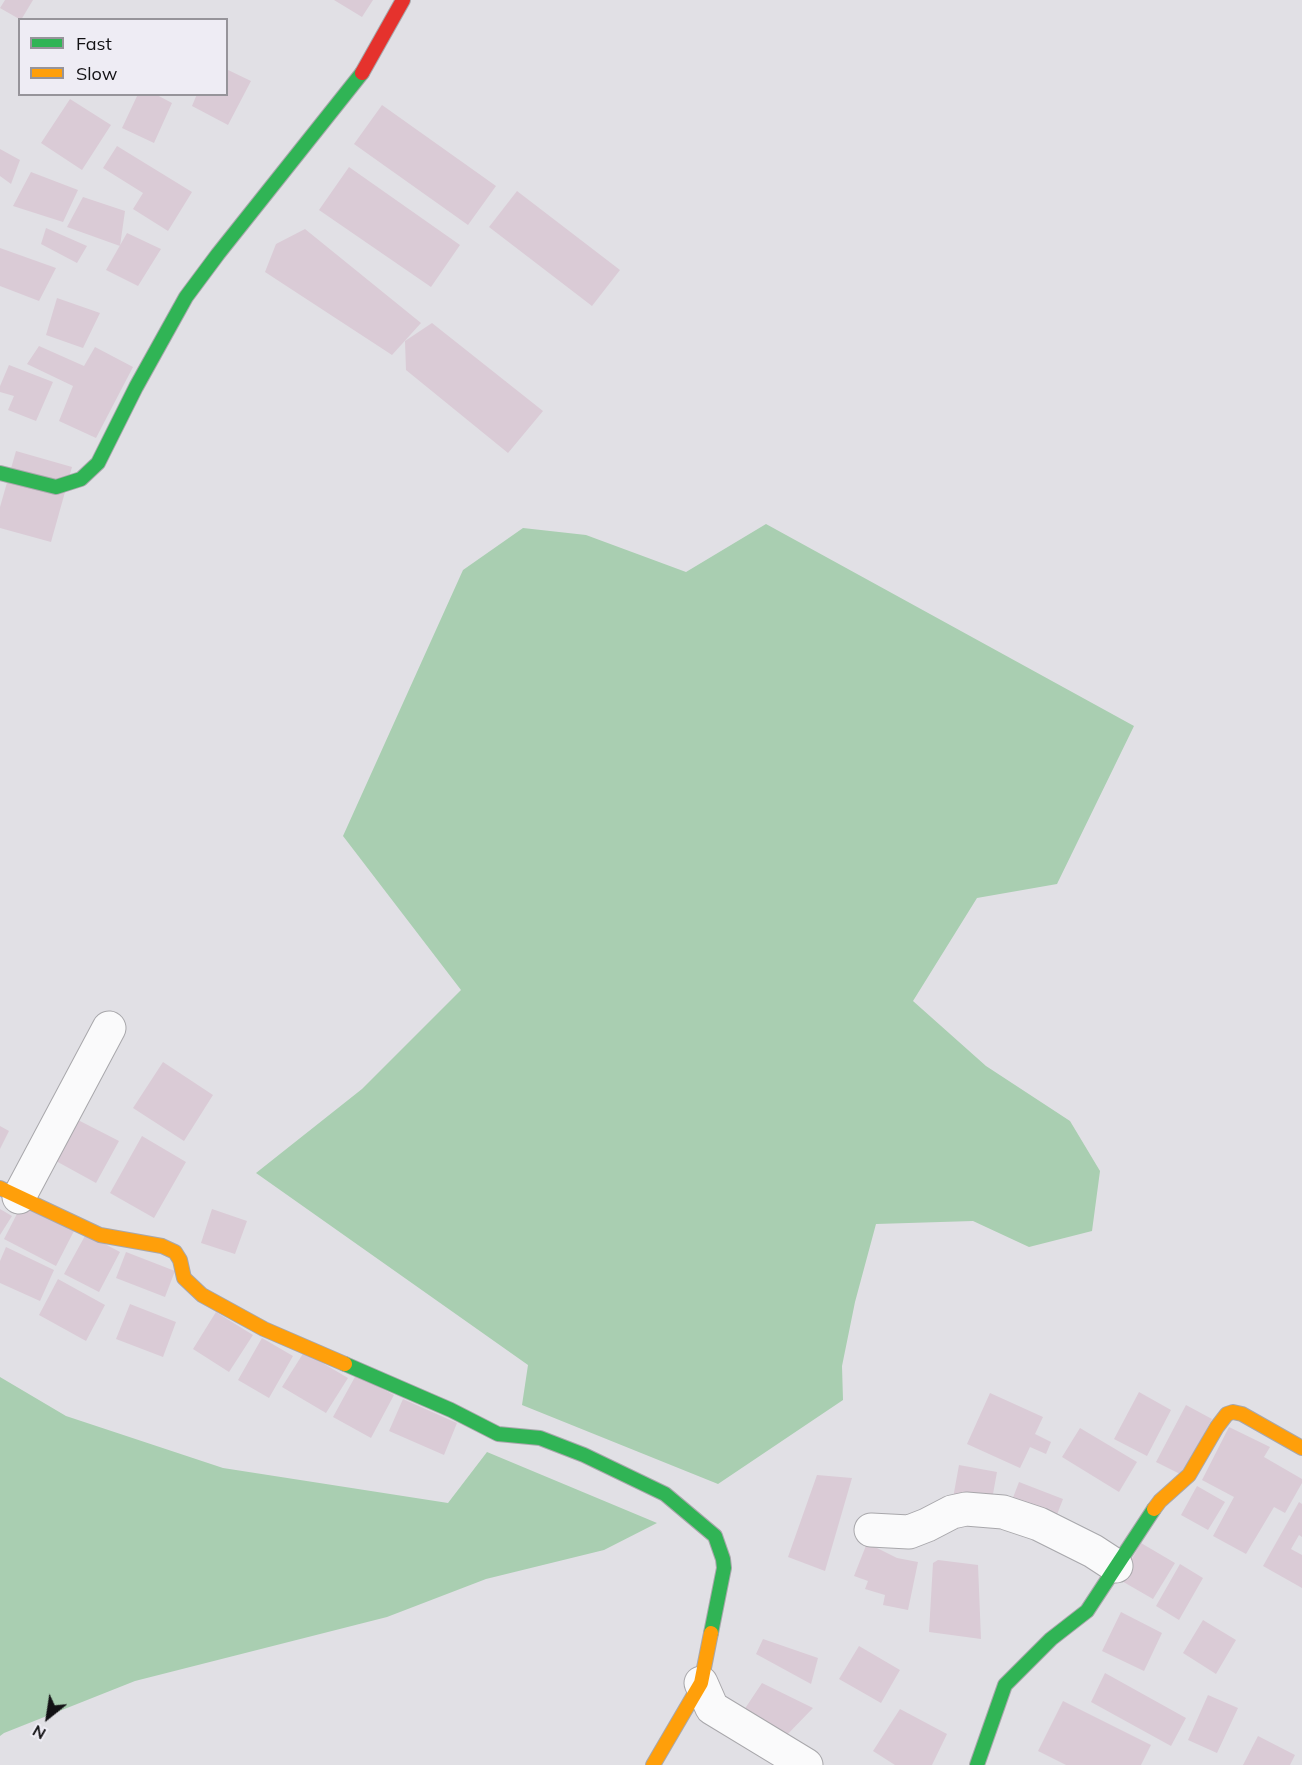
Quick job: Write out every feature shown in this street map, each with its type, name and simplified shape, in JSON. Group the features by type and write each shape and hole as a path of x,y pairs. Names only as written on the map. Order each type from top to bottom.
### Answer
{"street":[{"path":"0,473 56,487 81,480 98,462 186,297 359,78 403,0"},
{"path":"109,1028 10,1192 100,1235 162,1246 175,1252 180,1260 184,1278 202,1295 264,1329 451,1410 498,1434 540,1438 585,1455 665,1494 715,1536 724,1568 701,1683 653,1765"},
{"path":"977,1765 1005,1685 1051,1639 1087,1611 1160,1501 1189,1475 1227,1414 1233,1412 1242,1414 1302,1448"},
{"path":"871,1530 909,1532 952,1512 966,1509 1003,1512 1039,1524 1093,1551 1116,1566"},
{"path":"701,1683 712,1708 806,1765"}],"green space":[{"path":"766,524 1134,726 1057,884 977,898 913,1001 986,1066 1070,1121 1100,1171 1092,1231 1029,1247 973,1221 876,1224 855,1302 842,1366 843,1400 718,1484 522,1405 528,1365 256,1173 362,1089 461,990 343,836 463,570 523,528 586,535 686,572"},
{"path":"0,1377 66,1416 223,1468 448,1503 487,1452 657,1523 604,1550 486,1579 387,1617 135,1681 0,1736"}],"building":[{"path":"5,0 33,0 22,18 18,18 0,8"},
{"path":"334,0 373,0 362,17"},
{"path":"228,70 251,81 228,125 192,106 196,96 228,96"},
{"path":"137,96 159,96 172,103 154,143 122,128"},
{"path":"70,99 111,125 82,170 41,143"},
{"path":"382,105 496,186 468,225 354,144"},
{"path":"117,146 192,192 168,231 133,209 143,193 103,168"},
{"path":"0,149 20,160 11,184 0,176"},
{"path":"349,167 460,245 431,287 319,210"},
{"path":"31,172 78,190 63,222 13,206"},
{"path":"517,191 620,270 592,306 489,227"},
{"path":"83,197 125,211 120,246 67,227"},
{"path":"46,228 87,246 77,263 41,244"},
{"path":"305,229 421,323 392,355 265,272 276,244"},
{"path":"127,233 161,249 138,286 106,270"},
{"path":"0,248 56,268 39,301 0,286"},
{"path":"57,298 100,313 83,348 46,335"},
{"path":"432,323 543,411 508,453 406,370 405,341"},
{"path":"39,346 84,366 95,347 133,367 96,438 59,421 73,386 27,364"},
{"path":"9,365 53,382 36,421 8,410 14,396 0,392 0,386"},
{"path":"16,451 72,467 51,542 0,528 0,507"},
{"path":"163,1062 213,1095 184,1141 133,1108"},
{"path":"78,1120 119,1141 96,1183 56,1161"},
{"path":"0,1126 9,1131 0,1149"},
{"path":"142,1136 186,1162 154,1218 110,1193"},
{"path":"22,1204 74,1231 56,1266 4,1239"},
{"path":"0,1209 12,1216 0,1235"},
{"path":"212,1209 247,1221 235,1254 201,1243"},
{"path":"86,1234 120,1252 99,1292 64,1274"},
{"path":"6,1247 54,1270 40,1301 0,1283 0,1261"},
{"path":"126,1252 175,1271 165,1297 116,1278"},
{"path":"58,1279 105,1305 86,1341 39,1315"},
{"path":"130,1304 176,1322 163,1357 116,1339"},
{"path":"216,1312 253,1335 229,1372 193,1349"},
{"path":"262,1338 293,1356 269,1398 238,1380"},
{"path":"304,1352 348,1378 326,1413 282,1387"},
{"path":"356,1375 394,1395 371,1438 333,1417"},
{"path":"1139,1392 1171,1410 1147,1456 1114,1439"},
{"path":"990,1393 1043,1417 1035,1434 1051,1442 1046,1454 1030,1447 1020,1468 967,1444"},
{"path":"403,1399 457,1423 444,1455 389,1431"},
{"path":"1186,1405 1212,1419 1182,1475 1156,1462"},
{"path":"1229,1427 1270,1447 1264,1457 1302,1479 1285,1513 1274,1507 1246,1554 1213,1536 1234,1497 1202,1480"},
{"path":"1080,1428 1137,1462 1119,1492 1062,1457"},
{"path":"959,1465 997,1472 991,1505 953,1498"},
{"path":"817,1475 852,1478 825,1571 788,1557"},
{"path":"1019,1482 1063,1499 1053,1525 1009,1508"},
{"path":"1197,1486 1225,1502 1208,1530 1181,1515"},
{"path":"1299,1502 1302,1504 1302,1537 1299,1535 1291,1549 1302,1555 1302,1588 1263,1566"},
{"path":"867,1543 897,1558 918,1562 908,1610 883,1605 885,1595 865,1589 868,1581 854,1576"},
{"path":"1141,1543 1175,1563 1153,1599 1120,1580"},
{"path":"938,1560 978,1565 981,1639 929,1632 933,1563"},
{"path":"1180,1564 1203,1578 1179,1620 1156,1606"},
{"path":"1121,1612 1162,1633 1144,1671 1102,1651"},
{"path":"1203,1620 1236,1640 1216,1674 1183,1653"},
{"path":"763,1639 818,1658 811,1684 756,1654"},
{"path":"859,1646 900,1670 881,1703 839,1679"},
{"path":"1105,1673 1186,1718 1171,1746 1091,1702"},
{"path":"762,1683 813,1708 783,1739 742,1713"},
{"path":"1208,1695 1238,1708 1217,1753 1188,1740"},
{"path":"1063,1701 1151,1745 1141,1765 1066,1765 1038,1751"},
{"path":"900,1709 947,1734 932,1765 895,1765 873,1751"},
{"path":"1258,1736 1295,1755 1290,1765 1243,1765"}],"traffic: fast":[{"path":"0,473 56,487 81,479 98,463 136,387 186,297 362,73"},
{"path":"345,1364 451,1410 498,1434 540,1438 584,1455 665,1494 715,1536 723,1559 724,1568 711,1633"},
{"path":"977,1765 1005,1685 1051,1639 1087,1611 1154,1509"}],"traffic: slow":[{"path":"0,1188 100,1235 162,1246 175,1252 180,1260 184,1278 202,1295 264,1329 345,1364"},
{"path":"1154,1509 1189,1475 1227,1414 1233,1412 1242,1414 1302,1448"},
{"path":"653,1765 701,1683 711,1633"}],"traffic: jam":[{"path":"362,73 403,0"}]}
